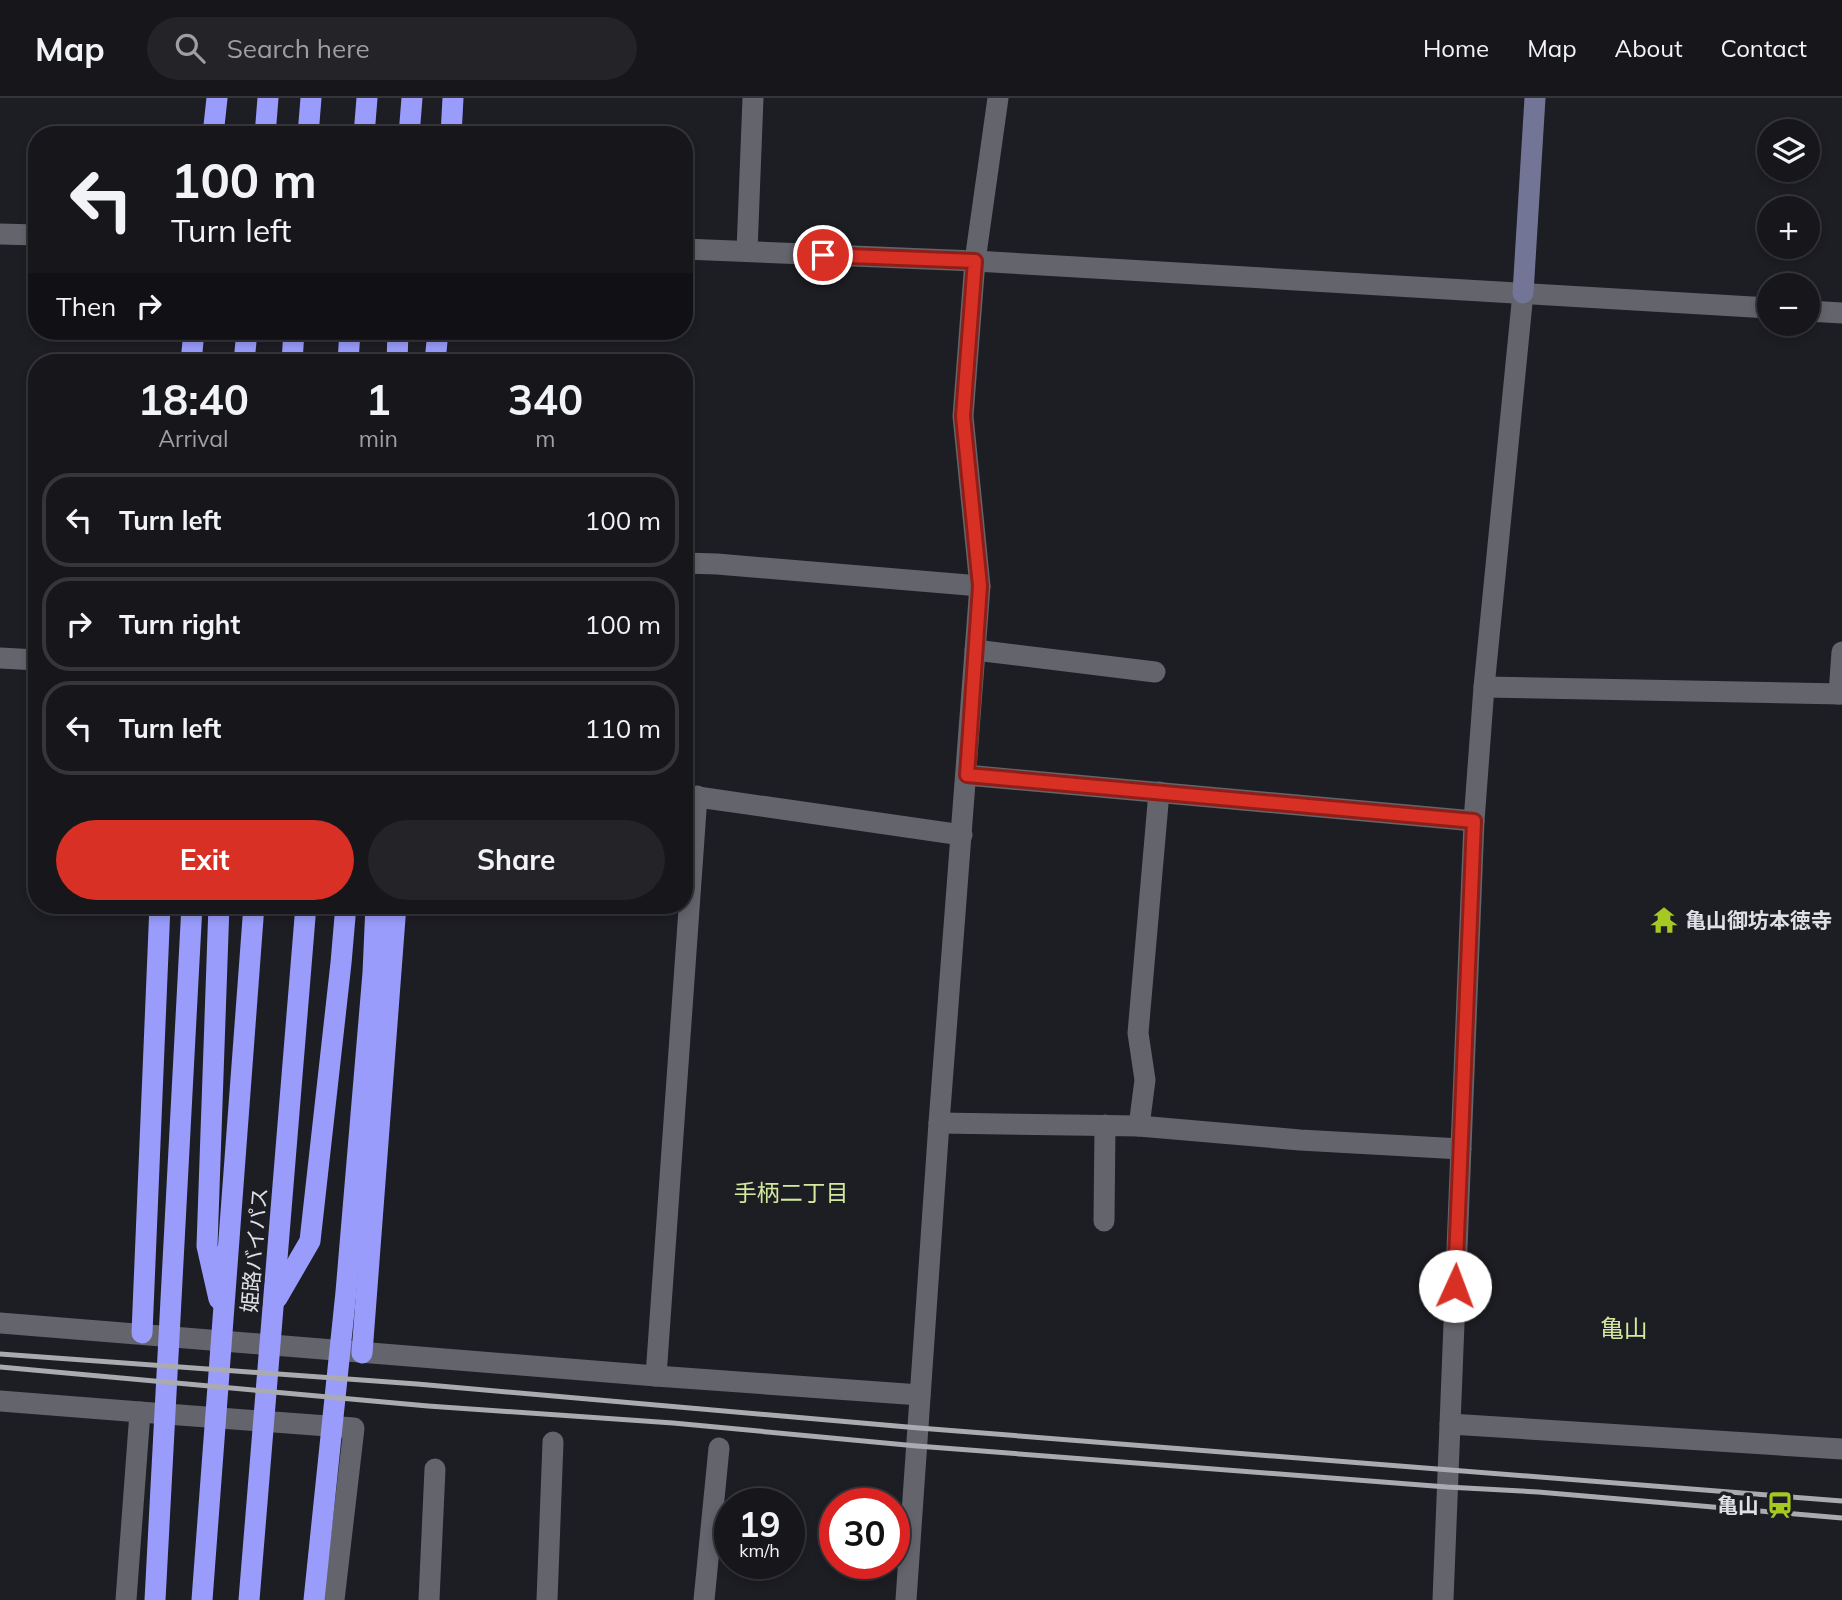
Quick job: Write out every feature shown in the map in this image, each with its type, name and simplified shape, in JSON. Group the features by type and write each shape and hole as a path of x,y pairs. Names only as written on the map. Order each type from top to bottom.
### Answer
{"highway":[{"path":"213,126 217,98"},
{"path":"266,126 268,98"},
{"path":"309,126 311,98"},
{"path":"365,126 367,98"},
{"path":"410,126 412,98"},
{"path":"451,126 453,98"},
{"path":"142,1333 160,914"},
{"path":"155,1600 192,914"},
{"path":"219,914 207,1246 224,1321"},
{"name":"姫路バイパス","path":"202,1600 253,914"},
{"name":"姫路バイパス","path":"249,1600 305,914"},
{"path":"274,1304 310,1241 345,914"},
{"path":"314,1600 347,1278 376,914"},
{"path":"362,1353 395,914"}],"street":[{"path":"747,251 754,98"},
{"path":"906,1600 980,586 963,416 975,261 998,98"},
{"path":"1443,1600 1474,821 1484,687 1523,293 1535,98"},
{"path":"0,234 28,235"},
{"path":"693,249 975,261 1757,307"},
{"path":"1820,312 1842,313"},
{"path":"693,563 980,586"},
{"path":"975,650 1155,672"},
{"path":"1484,687 1840,694 1842,652"},
{"path":"0,657 28,659"},
{"path":"967,775 1474,821"},
{"path":"1139,1126 1145,1080 1138,1033 1159,792"},
{"path":"693,795 962,835"},
{"path":"656,1376 684,914"},
{"path":"939,1123 1139,1126 1300,1140 1461,1149"},
{"path":"1104,1221 1105,1125"},
{"path":"0,1323 920,1395"},
{"path":"0,1401 354,1428 334,1600"},
{"path":"127,1600 140,1412"},
{"path":"1450,1424 1842,1449"},
{"path":"547,1600 553,1442"},
{"path":"704,1600 719,1448"},
{"path":"429,1600 435,1469"}],"railway":[{"path":"0,1354 417,1384 919,1428 1842,1501"},
{"path":"0,1367 428,1406 673,1423 917,1446 1538,1492 1842,1518"}],"place":[{"name":"亀山御坊本徳寺","path":"1664,920"},
{"name":"亀山","path":"1780,1505"}],"district":[{"name":"手柄二丁目","path":"791,1192"},
{"name":"亀山","path":"1624,1328"}],"route":[{"path":"823,255 975,261 963,416 980,586 967,775 1474,821 1455,1286"}]}
